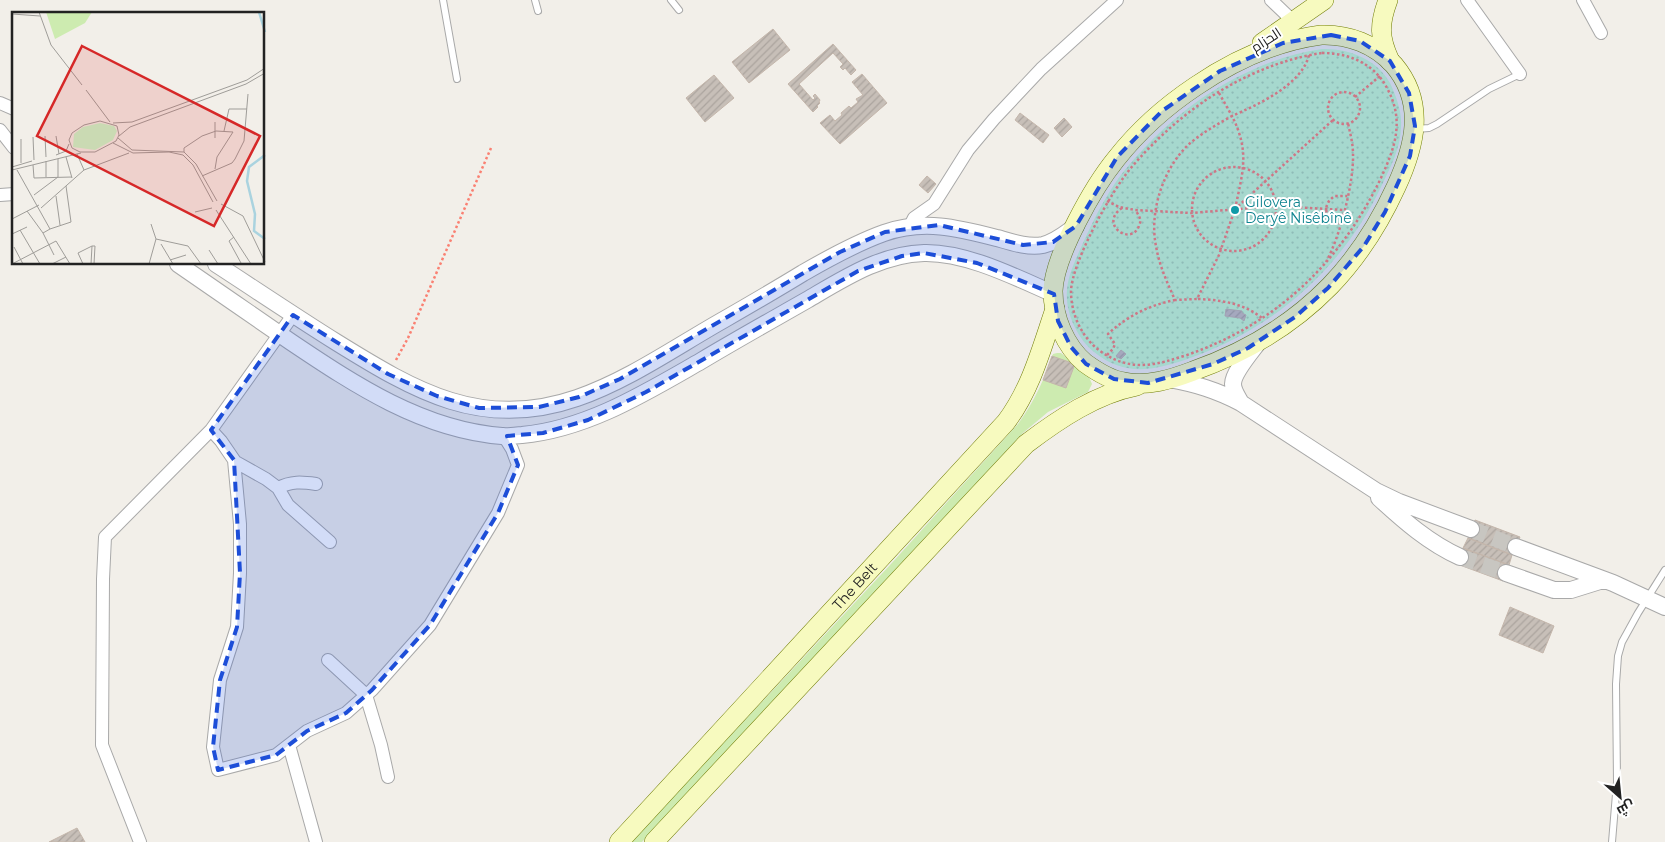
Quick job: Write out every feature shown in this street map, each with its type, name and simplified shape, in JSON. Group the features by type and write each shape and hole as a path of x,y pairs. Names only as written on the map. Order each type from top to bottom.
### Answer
{"main road":[{"name":"الحزام","path":"1212,86 1324,0"},
{"path":"1388,0 1380,28 1388,67"},
{"path":"1054,301 1058,320 1067,341 1086,364 1114,379 1124,382 1148,383 1169,379 1219,362 1261,340 1286,324 1312,303 1336,279 1364,246 1385,212 1410,156 1415,129 1415,117 1409,93 1402,76 1388,67 1376,50 1360,41 1340,36 1321,35 1283,43 1246,58 1212,86"},
{"name":"The Belt","path":"619,842 1006,422 1016,409 1034,369 1054,301 1054,282 1060,263 1076,226 1100,198 1117,157 1173,103 1212,86"},
{"name":"The Belt","path":"654,842 1026,444 1061,419 1096,400 1124,388 1148,383"}],"street":[{"path":"910,226 914,218 934,204 968,150 994,119 1042,69 1116,0"},
{"path":"1271,0 1294,22"},
{"path":"1467,0 1520,74"},
{"path":"1583,0 1601,33"},
{"path":"0,104 12,108"},
{"path":"0,130 12,145"},
{"path":"218,265 388,374 437,396 458,403 499,410 521,409 558,403 579,397 620,379 840,252 885,232 910,226 939,225 1034,246 1053,242 1076,226"},
{"path":"179,265 331,369 373,395 414,415 464,430 504,436 543,433 588,420 646,392 858,271 902,256 924,253 945,254 977,263 1054,301"},
{"path":"140,842 102,745 105,536 211,430 293,315"},
{"path":"1241,403 1234,390 1233,383 1239,370 1261,340"},
{"path":"1169,379 1210,388 1241,403 1376,491 1399,502 1471,529"},
{"path":"211,430 234,461 240,524 240,573 236,627 220,680 213,746 218,770 276,755 307,731 346,712 366,695 430,625 498,514 518,465 512,448 504,436"},
{"path":"234,461 278,488 288,505 330,542"},
{"path":"1361,481 1415,529 1444,549 1460,557"},
{"path":"278,488 287,483 316,484"},
{"path":"1516,547 1648,598 1665,607"},
{"path":"1506,573 1562,591 1603,580"},
{"path":"328,660 366,695 381,745 388,777"},
{"path":"289,745 316,842"}],"lane":[{"path":"443,0 457,79"},
{"path":"535,0 538,11"},
{"path":"671,0 679,10"},
{"path":"1415,129 1429,128 1438,124 1489,89 1520,74"},
{"path":"1612,842 1618,782 1616,684 1618,656 1622,642 1665,570"}],"path":[{"path":"1330,53 1354,58 1366,64 1388,67 1392,99 1397,119 1397,131 1393,150 1373,196 1350,234 1323,267 1300,290 1262,318 1239,332 1212,345 1154,364 1128,365 1106,355 1092,344 1080,327 1072,306 1072,290 1100,198 1131,169 1158,139 1184,117 1212,86 1309,55 1330,53"},
{"path":"1175,300 1160,264 1155,243 1156,211 1165,181 1174,163 1180,154 1201,135 1232,116 1266,100 1283,88 1306,65 1309,55"},
{"path":"1355,97 1388,67"},
{"path":"1197,299 1221,249 1235,209 1244,168 1243,144 1238,129 1232,116 1212,86"},
{"path":"1345,93 1355,97 1358,102 1358,114 1355,119 1348,123 1338,123 1333,120 1328,110 1328,105 1334,96 1345,93"},
{"path":"1235,209 1333,120"},
{"path":"1323,267 1341,224 1352,178 1354,151 1348,123"},
{"path":"388,374 408,338 491,148"},
{"path":"1244,168 1260,176 1265,182 1269,186 1274,199 1276,212 1272,226 1265,237 1254,246 1241,250 1227,251 1214,246 1203,238 1195,226 1191,213 1192,199 1198,186 1208,176 1220,169 1244,168"},
{"path":"1341,224 1330,220 1326,209 1328,202 1335,196 1347,196"},
{"path":"1100,198 1123,208 1135,210 1191,213 1275,206 1344,210"},
{"path":"1123,208 1116,214 1114,222 1117,231 1125,234 1134,233 1139,227 1140,219 1135,210"},
{"path":"1106,355 1113,349 1115,344 1108,334 1115,327 1143,310 1175,300 1219,300 1247,308 1262,318"}],"highlighted area":[{"path":"1331,35 1360,41 1390,61 1409,93 1415,126 1410,156 1385,212 1364,246 1328,288 1295,317 1248,348 1213,364 1148,383 1114,379 1086,364 1071,347 1058,321 1054,294 977,263 924,253 902,256 858,271 646,392 588,420 543,433 507,436 518,465 498,513 430,625 372,690 346,713 307,731 276,755 218,770 213,747 220,680 237,627 240,573 234,460 211,430 293,315 388,374 437,396 479,408 539,407 579,397 620,379 840,252 885,232 939,225 1023,245 1053,242 1076,226 1117,157 1162,111 1220,71 1283,43"}],"green space":[{"path":"1322,49 1352,53 1378,67 1390,83 1401,115 1401,134 1391,165 1365,216 1347,243 1327,268 1304,291 1279,311 1252,329 1193,357 1180,362 1142,369 1118,366 1094,352 1082,340 1073,324 1068,307 1067,290 1073,266 1083,243 1109,192 1122,174 1163,129 1192,105 1216,89 1259,67 1290,56"},
{"path":"1061,353 1089,377 1092,384 1088,392 1048,412 1023,433 642,842 631,842 890,565 1018,424 1038,390 1053,354"}],"building":[{"path":"773,29 790,50 749,83 732,62"},
{"path":"833,44 856,70 851,75 845,68 843,70 840,67 843,64 833,53 799,84 813,100 815,94 820,100 818,107 813,112 788,84"},
{"path":"862,74 887,103 840,144 820,123 830,115 835,121 849,106 851,108 858,102 856,99 863,95 852,82"},
{"path":"714,75 734,98 705,122 686,98"},
{"path":"1020,113 1049,135 1043,143 1015,120"},
{"path":"1064,118 1072,127 1062,137 1054,128"},
{"path":"927,176 936,184 928,193 919,185"},
{"path":"1226,309 1242,311 1246,315 1244,321 1240,318 1225,316"},
{"path":"1121,350 1126,354 1121,359 1116,356"},
{"path":"1052,356 1075,364 1066,388 1043,380"},
{"path":"1475,520 1520,537 1512,555 1468,538"},
{"path":"1468,538 1512,555 1509,565 1463,548"},
{"path":"1463,548 1509,565 1503,581 1457,564"},
{"path":"1510,607 1554,626 1543,653 1499,635"},
{"path":"77,828 85,842 49,842"}],"tunnel":[{"path":"1471,529 1516,547"},
{"path":"1460,557 1506,573"}],"place":[{"name":"Gilovera Deryê Nisêbînê","path":"1235,210"}]}
